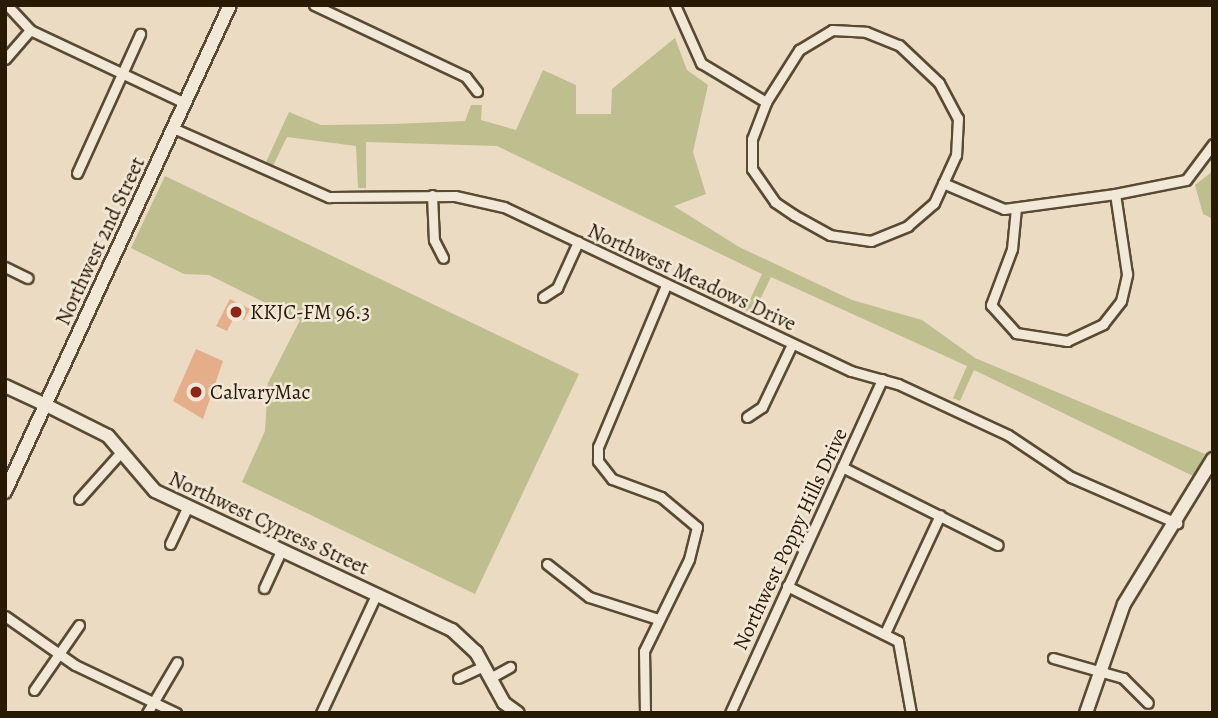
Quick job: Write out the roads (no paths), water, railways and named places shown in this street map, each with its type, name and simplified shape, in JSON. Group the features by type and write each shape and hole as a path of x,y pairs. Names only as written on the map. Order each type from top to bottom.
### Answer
{"street":[{"path":"7,5 30,30 185,103"},
{"name":"Northwest 2nd Street","path":"5,492 230,5"},
{"path":"314,5 466,76 477,91"},
{"path":"675,5 701,63 766,102"},
{"path":"5,59 30,30"},
{"path":"821,33 884,37 921,62 951,101 959,134 943,183 923,215 895,233 870,241 830,235 775,202 752,169 752,139 766,102 799,50 821,33"},
{"path":"77,173 140,34"},
{"name":"Northwest Meadows Drive","path":"173,128 329,197 432,195 490,202 792,344 882,379 1008,435 1071,477 1177,523"},
{"path":"943,183 995,207 1016,208 1115,194 1186,180 1213,144"},
{"path":"1016,208 1013,249 991,305 1016,332 1042,342 1067,341 1103,324 1121,301 1127,274 1115,194"},
{"path":"432,195 434,240 443,258"},
{"path":"542,297 557,288 578,242"},
{"path":"5,267 28,278"},
{"path":"645,713 640,669 697,527 661,497 612,479 598,461 666,285"},
{"path":"747,416 762,407 792,344"},
{"name":"Northwest Poppy Hills Drive","path":"730,713 882,379"},
{"name":"Northwest Cypress Street","path":"5,386 100,431 122,451 147,485 452,630 484,666 490,678 518,713"},
{"path":"79,499 122,451"},
{"path":"1086,713 1124,604 1177,523 1213,459"},
{"path":"842,467 998,545"},
{"path":"170,544 188,506"},
{"path":"886,633 940,515"},
{"path":"264,588 281,551"},
{"path":"547,564 589,597 658,620"},
{"path":"787,586 886,633 904,653 911,713"},
{"path":"321,713 376,595"},
{"path":"5,616 58,655 176,713"},
{"path":"34,690 79,625"},
{"path":"1053,658 1131,682 1148,703"},
{"path":"147,713 177,662"},
{"path":"458,678 484,666"},
{"path":"490,678 510,667"}],"place":[{"name":"KKJC-FM 96.3","path":"236,312"},
{"name":"CalvaryMac","path":"196,392"}]}
